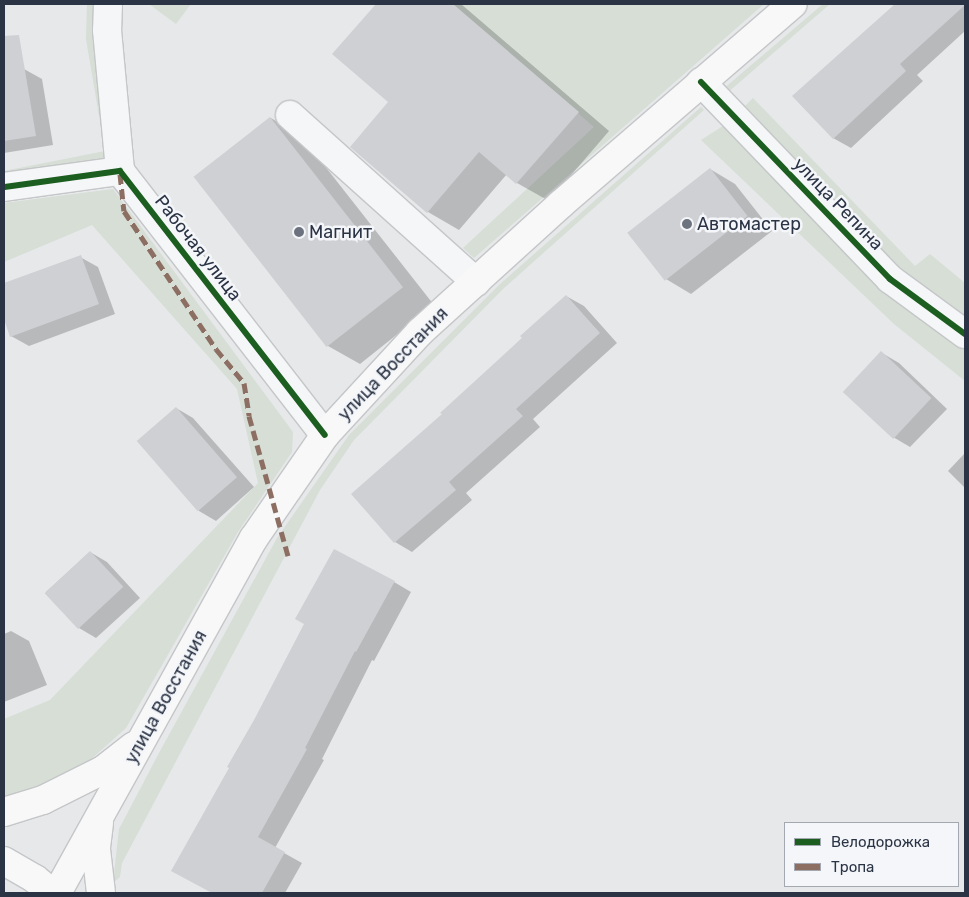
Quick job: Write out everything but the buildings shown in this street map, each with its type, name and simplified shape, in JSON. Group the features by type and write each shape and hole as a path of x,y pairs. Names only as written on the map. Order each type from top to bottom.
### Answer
{"main road":[{"name":"улица Восстания","path":"57,893 254,538 325,435 420,332 561,204 792,4"},
{"path":"4,812 43,800 103,770 142,741"},
{"path":"100,816 96,849 101,893"},
{"path":"4,861 35,879 52,893"}],"street":[{"path":"4,187 120,171 107,30 108,4"},
{"name":"улица Репина","path":"701,82 890,279 965,334"},
{"path":"290,115 476,282"},
{"name":"Рабочая улица","path":"120,171 325,435"}],"shaded area":[{"path":"87,4 97,4 111,160 4,173 4,171 105,151 86,39"},
{"path":"149,4 191,4 176,24"},
{"path":"453,4 764,4 474,258 463,248 594,127"},
{"path":"823,4 830,4 726,94 722,90"},
{"path":"753,98 915,266 930,254 965,283 965,317 900,272 741,110"},
{"path":"701,107 704,110 504,288 354,440 320,490 122,863 120,877 113,883 119,829 159,753 277,538 349,435 499,285"},
{"path":"726,124 965,346 965,381 894,324 701,140"},
{"path":"113,189 293,432 292,452 238,532 126,728 89,761 44,786 4,799 4,719 50,700 258,483 237,389 92,225 4,262 4,203"}],"marked path":[{"path":"120,174 124,211 216,349 244,383 249,416 289,559"}],"cycle path":[{"path":"701,82 890,279 965,334"},
{"path":"4,187 120,171 325,435"}],"place":[{"name":"Автомастер","path":"687,224"},
{"name":"Магнит","path":"299,232"}]}
